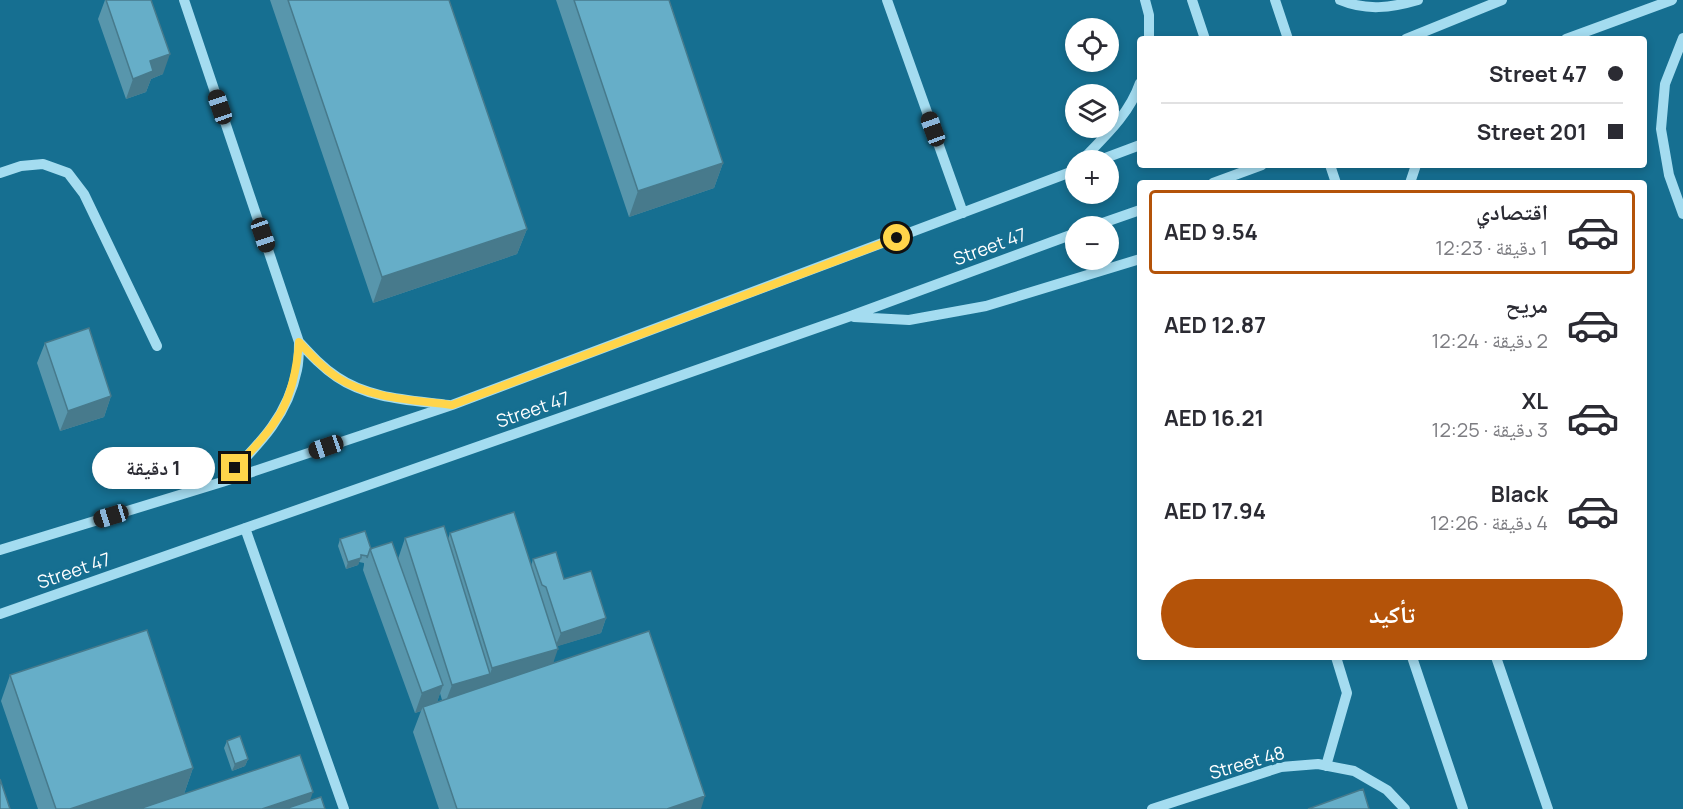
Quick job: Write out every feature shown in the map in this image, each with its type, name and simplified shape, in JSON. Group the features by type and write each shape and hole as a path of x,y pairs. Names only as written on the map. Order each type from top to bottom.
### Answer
{"street":[{"path":"184,0 299,342 297,369 291,395 279,419 222,482"},
{"path":"887,0 963,213"},
{"path":"1145,0 1149,15 1149,36"},
{"path":"1192,0 1204,36"},
{"path":"1275,0 1287,36"},
{"path":"1340,0 1373,8 1396,7 1418,0"},
{"path":"1413,36 1502,0"},
{"path":"1574,36 1672,0"},
{"path":"1683,38 1665,84 1661,129 1670,175 1683,214"},
{"path":"1092,150 1123,116 1137,90"},
{"path":"1119,153 1137,146"},
{"path":"0,173 21,165 43,164 68,173 84,194 157,346"},
{"path":"1220,180 1247,168"},
{"name":"Street 47","path":"0,550 222,482 452,405 1065,173"},
{"path":"1119,217 1137,211"},
{"name":"Street 47","path":"0,614 848,317 1065,237"},
{"path":"848,317 909,320 986,306 1137,260"},
{"path":"299,342 317,362 331,373 362,390 452,405"},
{"path":"245,528 344,809"},
{"path":"1326,766 1347,693 1337,660"},
{"path":"1413,660 1463,809"},
{"path":"1497,660 1548,809"},
{"name":"Street 48","path":"1152,809 1281,767 1318,764 1354,771 1387,790 1405,809"}],"building":[{"path":"106,0 151,0 170,54 150,61 153,71 133,79"},
{"path":"288,0 449,0 527,229 382,277"},
{"path":"574,0 669,0 723,163 638,191"},
{"path":"89,328 111,396 68,411 45,343"},
{"path":"514,512 558,649 492,668 450,533"},
{"path":"444,526 490,674 452,685 405,538"},
{"path":"365,531 371,549 367,558 361,555 361,558 348,562 340,539"},
{"path":"392,542 443,685 422,693 370,549"},
{"path":"556,552 564,579 591,571 606,618 561,633 546,587 542,585 533,559"},
{"path":"147,630 193,768 70,809 56,809 10,675"},
{"path":"649,631 705,796 667,809 457,809 423,707"},
{"path":"240,736 248,759 235,764 227,741"},
{"path":"300,755 313,792 262,809 139,809"},
{"path":"0,779 10,809 0,809"},
{"path":"1363,789 1369,809 1308,809"},
{"path":"321,797 325,809 285,809"}],"route":[{"path":"235,468 279,419 291,395 297,369 299,342 317,362 338,378 362,390 452,405 897,238"}]}
